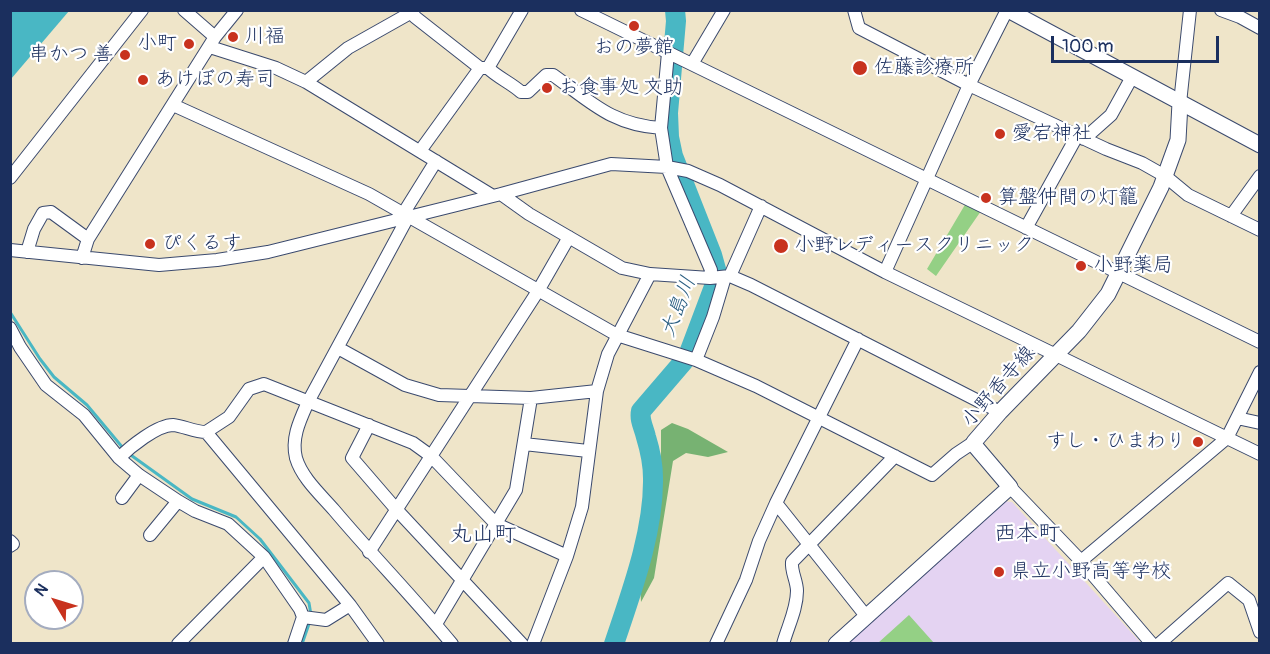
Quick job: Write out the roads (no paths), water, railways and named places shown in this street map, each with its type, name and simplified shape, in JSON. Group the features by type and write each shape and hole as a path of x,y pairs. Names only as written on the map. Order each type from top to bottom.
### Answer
{"main road":[{"path":"1007,10 1260,145"},
{"name":"小野香寺線","path":"1010,487 974,442 1079,331 1108,294 1161,187 1178,140 1180,103"},
{"path":"836,644 1010,487"}],"street":[{"path":"10,178 142,10"},
{"path":"184,10 213,42 306,82 436,161 622,268 650,274 722,277"},
{"path":"82,258 88,239 213,42 237,10"},
{"path":"420,151 484,68 522,10"},
{"path":"581,10 1260,342"},
{"path":"692,64 724,10"},
{"path":"854,10 859,28 969,85 1080,137 1142,162 1165,176 1188,195 1260,230"},
{"path":"885,272 969,85 1007,10"},
{"path":"1180,103 1190,10"},
{"path":"1221,10 1245,15 1260,28"},
{"path":"306,82 348,48 411,11 415,17 484,68 521,92 528,92 546,75 553,75 617,120 639,127 661,128"},
{"path":"668,53 661,128 667,167 711,270 858,339 1000,412"},
{"path":"1026,228 1080,137 1111,115 1132,77"},
{"path":"173,105 359,190 538,291 562,302 617,335 696,360 765,391 932,475 974,442"},
{"path":"436,161 308,402 295,437 298,465 309,481 452,644"},
{"path":"10,250 159,265 217,260 268,252 611,164 667,167 688,171 720,185 885,272 1260,454"},
{"path":"1231,216 1260,176"},
{"path":"696,360 713,317 722,277 761,206"},
{"path":"27,252 34,229 43,213 51,212 88,239"},
{"path":"369,552 538,291 569,237"},
{"path":"532,644 567,556 582,507 597,391 608,354 650,274"},
{"path":"10,328 46,385 84,415 123,453 139,475 195,511 228,524 264,557 308,618 326,620 350,605"},
{"path":"720,642 776,503 858,339"},
{"path":"338,348 405,384 439,395 531,398 597,391"},
{"path":"1081,561 1227,438 1260,372"},
{"path":"123,453 161,428 172,425 197,432 206,432 229,417 249,389 264,384 413,443 431,456 496,524 567,556"},
{"path":"436,624 516,490 531,398"},
{"path":"1237,418 1260,423"},
{"path":"369,425 352,458 396,509 522,644"},
{"path":"206,432 350,605 378,644"},
{"path":"524,444 588,451"},
{"path":"783,644 796,599 797,587 791,569 792,562 895,456"},
{"path":"122,498 139,475"},
{"path":"1010,487 1081,561 1152,644"},
{"path":"150,535 178,501"},
{"path":"776,503 866,616"},
{"path":"10,541 13,544 10,546"},
{"path":"178,644 264,557"},
{"path":"1159,644 1228,583 1249,600 1260,632"},
{"path":"294,644 308,618"}],"water":[{"path":"10,11 69,11 11,79"}],"waterway":[{"name":"大島川","path":"614,644 640,562 650,520 652,463 641,421 641,411 689,353 717,273 673,156 669,137 668,113 675,10"},
{"path":"10,312 54,377 87,405 123,448"},
{"path":"128,453 192,499 236,517 260,539 309,603 311,615"},
{"path":"302,644 310,621"}],"place":[{"name":"おの夢館","path":"634,26"},
{"name":"川福","path":"233,37"},
{"name":"小町","path":"189,44"},
{"name":"串かつ 善","path":"125,55"},
{"name":"佐藤診療所","path":"860,68"},
{"name":"あけぼの寿司","path":"143,80"},
{"name":"お食事処 文助","path":"547,88"},
{"name":"愛宕神社","path":"1000,134"},
{"name":"算盤仲間の灯籠","path":"986,198"},
{"name":"ぴくるす","path":"150,244"},
{"name":"小野レディースクリニック","path":"781,246"},
{"name":"小野薬局","path":"1081,266"},
{"name":"すし・ひまわり","path":"1198,442"},
{"name":"県立小野高等学校","path":"999,572"}],"district":[{"name":"西本町","path":"1027,534"},
{"name":"丸山町","path":"483,535"}]}
